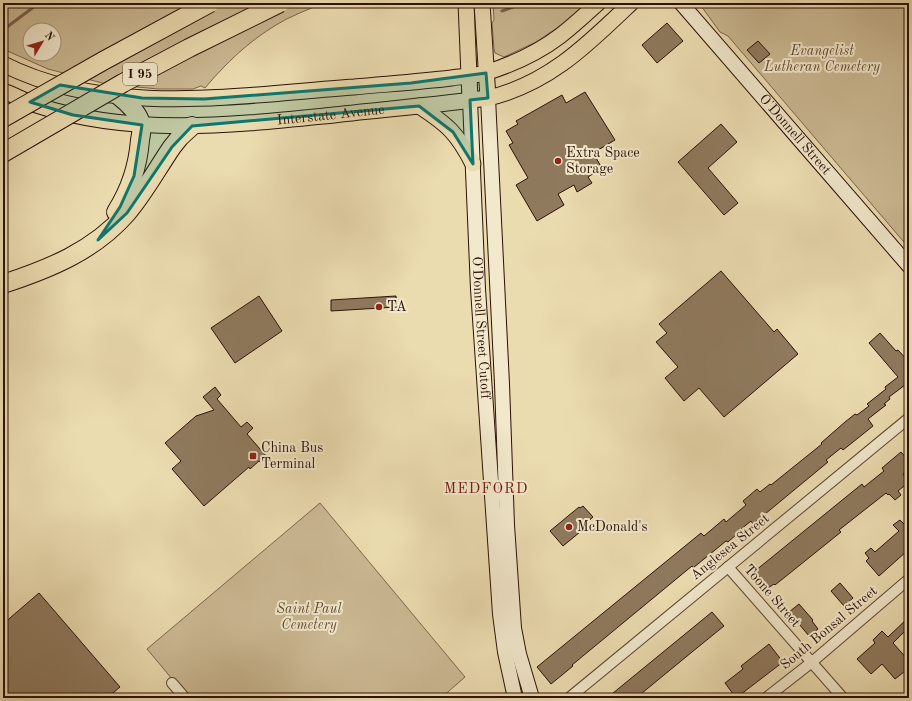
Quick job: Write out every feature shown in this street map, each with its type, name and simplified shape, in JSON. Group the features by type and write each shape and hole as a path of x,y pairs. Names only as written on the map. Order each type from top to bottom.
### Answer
{"highway":[{"name":"I 95","path":"3,118 103,61 210,3"},
{"name":"I 95","path":"3,153 123,83 189,48 280,3"},
{"path":"98,240 120,207 134,176 139,150 142,125 132,107 118,96"},
{"path":"3,284 60,262 98,240 127,213 172,147 192,126"}],"main road":[{"name":"O'Donnell Street Cutoff","path":"466,3 478,289 494,543 500,614 511,648"},
{"name":"O'Donnell Street Cutoff","path":"482,3 502,384 507,525 514,628 511,648"},
{"name":"Interstate Avenue","path":"3,64 45,82 80,91 142,98 204,99 411,82 486,73 541,49 598,3"},
{"name":"Interstate Avenue","path":"3,90 36,105 73,115 142,125 192,126 273,121 488,98 505,94 532,82 553,70 587,45 631,3"},
{"name":"O'Donnell Street","path":"681,3 909,266"},
{"path":"419,106 444,122 463,144 473,164"},
{"path":"511,648 515,698"},
{"path":"511,648 532,698"}],"street":[{"name":"Anglesea Street","path":"569,698 909,418"},
{"name":"Toone Street","path":"728,567 843,698"},
{"name":"South Bonsal Street","path":"766,698 812,662 909,579"},
{"path":"172,682 185,698"}],"highlighted area":[{"path":"486,73 488,98 470,100 473,164 453,132 419,106 192,126 172,147 127,213 98,240 120,207 134,176 142,125 73,115 30,102 60,85 142,98 204,99 411,83"}],"green space":[{"path":"3,3 323,3 281,22 256,38 229,62 205,88 201,86 193,89 158,89 106,84 48,69 32,62 62,62 62,22 22,22 22,57 3,49"},
{"path":"493,3 588,3 563,24 536,42 504,57 495,53 494,49 492,23 494,20"},
{"name":"Evangelist Lutheran Cemetery","path":"699,3 909,3 909,248 728,36 720,32"},
{"name":"Saint Paul Cemetery","path":"320,503 465,677 441,698 188,698 147,649"}],"building":[{"path":"667,23 683,41 657,63 642,45"},
{"path":"758,41 770,54 759,63 747,50"},
{"name":"Extra Space Storage","path":"585,92 615,140 593,153 602,168 588,177 592,183 577,192 574,185 558,194 564,205 537,221 516,185 528,178 509,145 513,143 506,131 518,124 516,121 562,95 566,103"},
{"path":"721,124 737,142 708,168 738,203 724,215 678,162"},
{"path":"721,271 774,332 777,329 798,354 724,417 699,388 684,401 665,378 678,367 656,342 667,333 659,324"},
{"path":"259,296 282,331 235,363 211,328"},
{"path":"396,296 397,307 331,311 331,300"},
{"path":"880,333 896,351 898,350 909,362 909,390 905,385 889,397 890,399 884,404 886,405 868,419 873,426 843,450 841,448 826,460 828,462 753,524 751,521 736,533 737,534 728,542 726,541 693,568 692,566 551,684 537,667 701,533 704,536 724,519 726,522 746,505 743,501 757,489 760,492 770,484 771,485 822,444 821,443 845,422 869,406 867,404 898,377 869,343"},
{"path":"215,387 221,395 217,399 241,427 247,422 253,428 247,434 267,457 261,462 259,461 250,469 249,467 204,506 172,469 181,461 165,443 196,416 214,410 203,397"},
{"path":"901,452 909,461 909,469 903,474 909,482 898,491 901,495 895,500 886,493 839,530 841,532 775,585 774,584 768,588 755,571 862,484 864,487 884,471 882,468"},
{"name":"McDonald's","path":"583,506 593,517 578,530 580,532 563,546 550,531 579,507 580,508"},
{"path":"900,520 905,525 909,522 909,544 905,548 907,551 879,576 866,561 869,558 865,553 871,548 875,552 899,531 893,525"},
{"path":"840,583 853,598 844,606 831,591"},
{"path":"39,593 120,687 107,698 3,698 3,624"},
{"path":"799,604 813,620 812,621 818,629 809,636 789,612"},
{"path":"712,612 724,626 636,698 607,698"},
{"path":"909,617 909,627 893,643 909,661 909,668 895,679 882,664 871,674 857,659 875,643 873,640 882,631 888,637"},
{"path":"769,644 783,662 736,698 725,683 743,669 741,666"}],"waterway":[{"path":"3,30 39,3"},
{"path":"502,11 521,4 558,3"}],"place":[{"name":"Extra Space Storage","path":"558,161"},
{"name":"TA","path":"379,307"},
{"name":"China Bus Terminal","path":"253,456"},
{"name":"McDonald's","path":"569,527"}],"district":[{"name":"MEDFORD","path":"486,489"}]}
